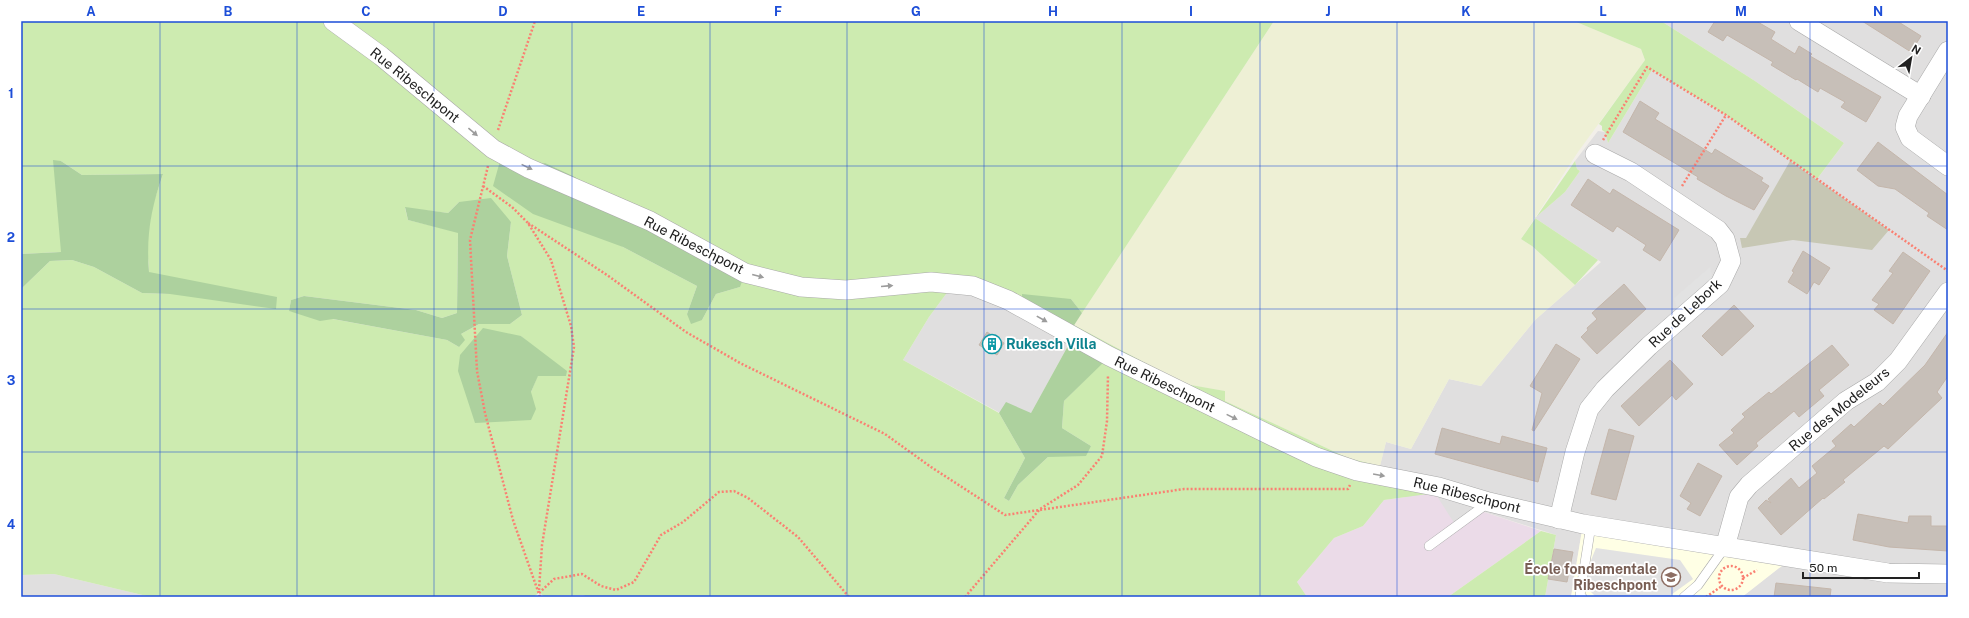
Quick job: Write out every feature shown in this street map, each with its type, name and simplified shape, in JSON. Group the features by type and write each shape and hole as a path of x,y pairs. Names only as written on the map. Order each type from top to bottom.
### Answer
{"street":[{"name":"Rue Ribeschpont","path":"333,21 381,56 493,149 528,168 650,222 745,273 801,287 846,290 931,282 973,286 1008,300 1109,356 1316,457 1357,471 1402,479 1489,502 1591,525 1888,573 1948,574"},
{"path":"1798,21 1921,96"},
{"path":"1948,51 1908,116 1905,127 1910,138 1948,166"},
{"name":"Rue de Lebork","path":"1559,519 1575,452 1589,409 1605,389 1649,346 1720,284 1731,261 1730,252 1725,239 1718,230 1631,172 1595,154"},
{"name":"Rue des Modeleurs","path":"1726,547 1739,497 1749,485 1846,400 1877,382 1898,361 1948,292"}],"lane":[{"path":"1429,546 1489,502"},
{"path":"1582,597 1580,595 1591,525"},
{"path":"1684,597 1698,586 1726,547"}],"path":[{"path":"535,21 499,125 470,240 477,371 485,413 513,520 540,597"},
{"path":"1595,154 1616,115 1647,66 1726,116 1948,271"},
{"path":"1674,200 1726,116"},
{"path":"483,186 512,207 528,223 607,275 686,332 740,363 885,434 931,467 1005,514 1184,489 1348,489"},
{"path":"528,223 551,260 571,326 574,347 542,546 539,593"},
{"path":"966,597 1040,510 1078,484 1102,456 1107,421 1109,356"},
{"path":"539,593 554,579 582,574 601,586 616,590 634,582 661,535 683,522 719,492 734,491 748,498 798,538 849,597"},
{"path":"1734,567 1741,571 1743,582 1738,588 1731,590 1722,586 1719,579 1724,569 1734,567"},
{"path":"1706,597 1722,586"}],"shaded area":[{"path":"1274,21 1574,21 1641,49 1645,60 1578,152 1521,239 1532,246 1575,285 1535,320 1481,386 1449,379 1411,449 1386,442 1380,466 1348,458 1225,401 1224,391 1185,384 1074,325"},
{"path":"1661,21 1948,21 1948,597 1742,597 1792,558 1583,524 1571,597 1545,597 1556,535 1478,510 1456,526 1376,481 1386,442 1411,449 1449,379 1481,386 1535,320 1601,262 1535,218 1565,192 1580,171 1577,169 1575,161 1598,131 1605,132 1608,143 1652,70 1726,115 1817,179 1844,143 1755,81"},
{"path":"1790,161 1889,230 1872,250 1793,240 1742,248 1740,238 1746,238"},
{"path":"1710,267 1713,281 1678,313 1674,298"},
{"path":"949,290 971,293 1005,306 1069,344 1024,426 903,360 929,317"},
{"path":"1435,493 1456,526 1478,510 1541,531 1448,597 1307,597 1297,582 1334,538 1363,526 1384,500"},
{"name":"École fondamentale Ribeschpont","path":"1583,524 1792,558 1742,597 1571,597"},
{"path":"1596,548 1680,560 1693,579 1668,597 1596,597 1587,588 1589,565"},
{"path":"54,574 151,597 21,597 21,575"}],"green space":[{"path":"21,21 325,21 623,247 697,286 687,314 702,320 716,294 740,287 536,166 509,153 343,21 1274,21 1082,313 1071,299 1069,333 1074,325 1185,384 1225,391 1225,401 1348,458 1380,466 1435,493 1384,500 1363,526 1334,538 1297,582 1307,597 588,597 583,595 544,596 539,593 533,597 151,597 54,574 21,575 21,289 50,261 72,260 94,267 142,293 170,294 149,272 147,242 152,207 163,174 82,175 61,161 61,252 21,254","holes":["459,202 511,222 507,256 522,315 510,324 479,324 461,334 459,347 447,340 289,311 291,300 304,296 416,310 442,318 457,313 458,232 408,220 405,208 448,213","949,290 971,293 1005,306 1104,361 1064,401 1062,428 1091,446 1048,457 1018,485 1009,501 1004,498 1025,458 999,413 903,360 929,317","521,336 566,376 538,375 531,392"]},
{"path":"1574,21 1661,21 1755,81 1844,143 1817,179 1726,115 1652,70 1608,143 1605,132 1599,124 1645,60 1641,49"},
{"path":"53,160 61,161 82,175 163,174 150,222 148,246 149,272 277,297 276,309 170,294 142,293 94,267 72,260 50,261 21,289 21,254 61,252"},
{"path":"500,161 527,168 545,163 575,177 583,184 745,273 740,287 716,294 702,320 691,324 687,314 697,286 623,247 533,214 493,186"},
{"path":"1575,161 1577,169 1580,171 1565,192 1536,217"},
{"path":"491,198 511,222 507,256 522,315 510,324 479,324 461,334 465,340 459,347 447,340 333,319 320,321 289,311 291,300 304,296 416,310 442,318 457,313 458,233 408,220 405,207 448,213 459,202"},
{"path":"1535,218 1598,260 1575,285 1532,246 1521,239"},
{"path":"1022,294 1071,299 1082,313 1069,333 1023,308"},
{"path":"483,328 521,336 567,371 566,376 538,376 531,392 536,409 531,420 475,423 458,371 460,355"},
{"path":"1069,344 1105,361 1064,401 1062,428 1091,446 1086,456 1048,457 1018,485 1009,501 1004,498 1025,458 999,413 1006,402 1031,413"},
{"path":"1541,531 1556,535 1545,597 1448,597"}],"building":[{"path":"1715,21 1756,21 1775,32 1771,39 1795,54 1799,46 1812,54 1810,56 1881,97 1866,122 1841,107 1845,102 1820,88 1818,92 1797,79 1796,80 1771,65 1773,62 1727,35 1723,41 1708,32"},
{"path":"1862,21 1897,21 1921,36 1911,52"},
{"path":"1640,101 1659,113 1655,119 1712,154 1715,149 1763,178 1761,181 1769,186 1754,210 1697,179 1698,177 1623,132"},
{"path":"1878,142 1948,195 1948,230 1927,216 1929,213 1895,189 1878,186 1857,170"},
{"path":"1588,179 1610,194 1613,189 1679,230 1660,261 1643,250 1646,245 1617,226 1613,232 1571,205"},
{"path":"1803,251 1830,268 1819,285 1814,282 1807,294 1788,282"},
{"path":"1903,252 1930,271 1893,324 1874,310 1879,304 1872,300 1893,273 1889,271"},
{"path":"1624,284 1646,309 1597,354 1581,337 1588,330 1587,328 1597,319 1592,313"},
{"path":"1734,305 1754,326 1722,356 1702,336"},
{"name":"Rukesch Villa","path":"987,332 1004,343 997,355 979,345"},
{"path":"1948,332 1948,376 1937,392 1942,398 1888,449 1884,446 1843,480 1845,482 1824,499 1823,498 1781,535 1758,508 1766,500 1771,503 1768,499 1791,478 1799,488 1817,473 1812,466 1836,446 1832,441 1851,424 1854,427 1880,403 1883,406 1925,365"},
{"path":"1556,344 1580,359 1534,431 1532,430 1542,393 1530,386"},
{"path":"1832,345 1849,365 1819,390 1824,396 1799,417 1794,411 1756,443 1758,446 1737,465 1719,445 1734,433 1731,430 1745,417 1742,414 1769,392 1771,394"},
{"path":"1670,360 1693,384 1676,400 1672,395 1639,426 1621,406"},
{"path":"1442,428 1500,444 1502,436 1547,448 1538,482 1435,454"},
{"path":"1609,429 1634,436 1616,500 1591,494"},
{"path":"1698,463 1722,476 1700,516 1687,509 1691,503 1680,496"},
{"path":"1858,514 1908,523 1909,516 1931,516 1931,526 1948,526 1948,551 1889,547 1853,540"},
{"path":"1554,549 1573,552 1567,582 1548,579"},
{"path":"1776,583 1831,589 1830,597 1774,597"}],"place":[{"name":"Rukesch Villa","path":"992,344"},
{"name":"École fondamentale Ribeschpont","path":"1671,577"}]}
